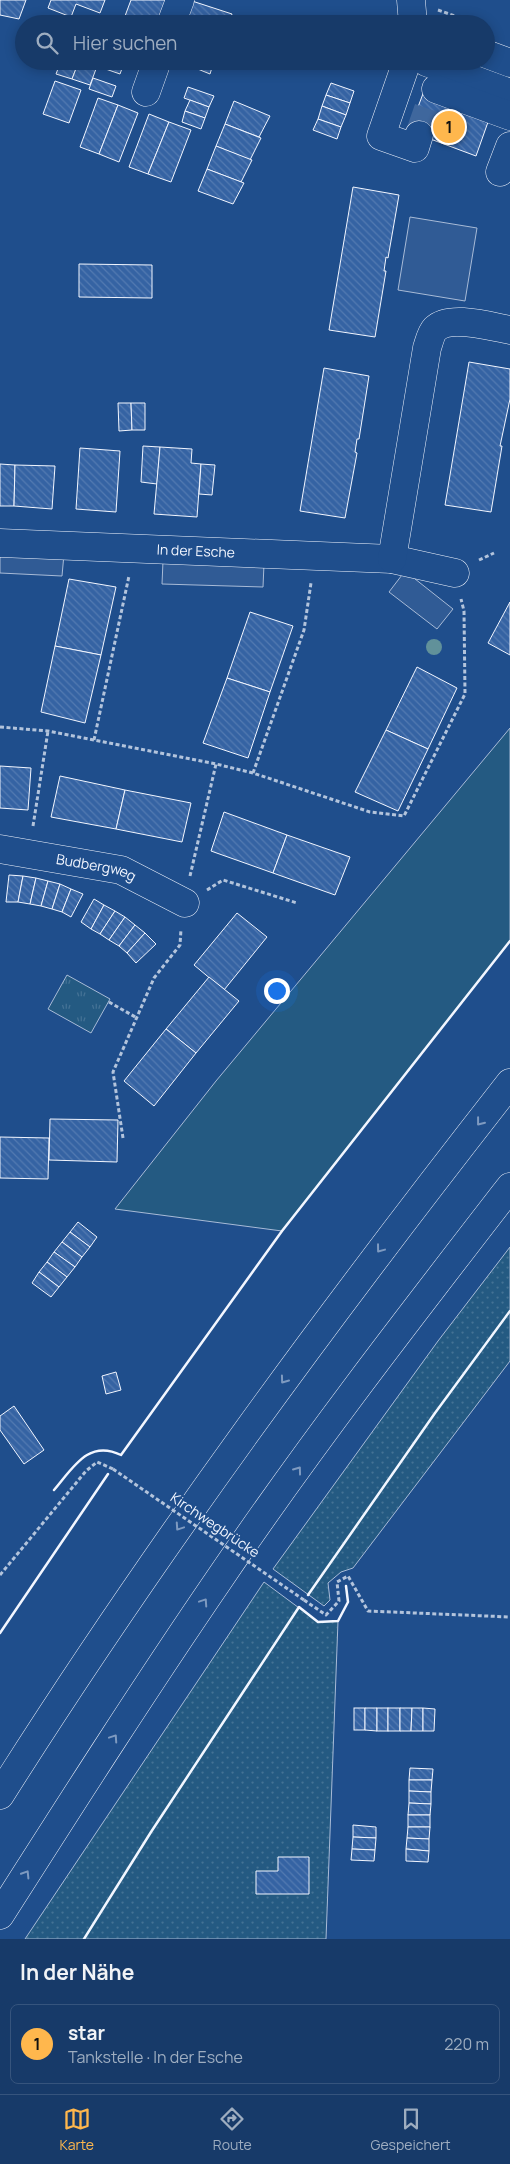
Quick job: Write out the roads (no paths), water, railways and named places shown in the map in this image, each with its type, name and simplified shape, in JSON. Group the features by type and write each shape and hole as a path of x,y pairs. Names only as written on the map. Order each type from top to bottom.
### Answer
{"main road":[{"path":"174,15 180,0"},
{"path":"411,0 412,15"},
{"path":"495,57 510,63"},
{"path":"146,92 154,70"},
{"path":"404,70 381,136 415,148 419,135"},
{"path":"428,70 435,92 510,116"},
{"path":"448,70 510,93"},
{"path":"500,172 510,146"},
{"path":"392,558 427,348 435,329 448,322 463,322 510,330"},
{"name":"In der Esche","path":"0,543 392,558 455,573"},
{"name":"Budbergweg","path":"0,849 29,852 121,870 184,903"},
{"path":"0,1795 202,1492 380,1249 510,1083"},
{"path":"0,1916 84,1783 220,1577 389,1344 510,1187"}],"tunnel":[{"path":"419,135 433,95"}],"place":[{"name":"star","path":"449,127"}]}
